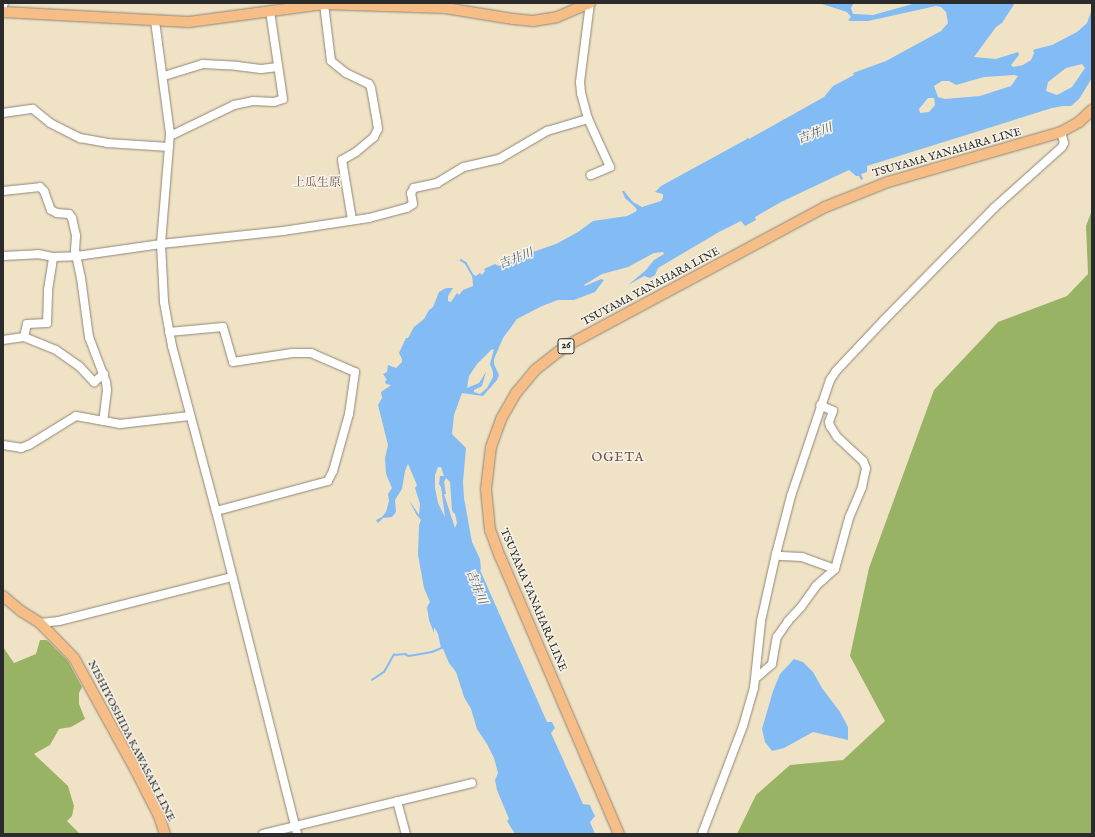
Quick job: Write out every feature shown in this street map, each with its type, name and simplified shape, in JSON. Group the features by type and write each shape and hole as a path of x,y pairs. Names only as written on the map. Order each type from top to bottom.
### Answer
{"main road":[{"path":"3,12 189,22 324,4 399,5 460,9 513,19 533,21 557,17 590,3"},
{"name":"TSUYAMA YANAHARA LINE","path":"619,834 500,557 490,530 486,489 491,447 501,419 516,392 535,370 566,346 825,207 888,182 1061,132 1079,122 1092,110"},
{"name":"NISHIYOSHIDA KAWASAKI LINE","path":"3,596 21,611 40,623 74,658 82,669 159,816 165,834"}],"street":[{"path":"590,3 580,82 581,93 588,119 610,167 591,175"},
{"path":"324,4 331,61 350,76 369,84 378,128 374,137 356,152 342,160 352,220"},
{"path":"170,136 234,105 253,101 274,102 283,99 270,11"},
{"path":"155,21 164,76 170,136 161,244 164,302 169,332 216,511 296,830"},
{"path":"164,76 203,64 261,69 278,67"},
{"path":"3,113 33,109 50,123 80,138 107,143 169,147"},
{"path":"3,256 38,254 53,257 77,256 161,244 283,231 352,220 407,208 413,204 411,193 414,188 437,183 464,167 499,159 548,131 588,119"},
{"path":"702,834 742,726 756,678 760,621 776,554 791,496 820,405 830,380 836,371 994,208 1062,147 1064,142 1061,132"},
{"path":"3,191 38,187 42,188 51,210 57,213 69,214 72,218 76,236 75,250 91,344 104,374 107,390 103,421"},
{"path":"24,337 27,324 47,323 48,290 53,257"},
{"path":"169,332 223,327 233,362 292,353 311,353 355,372 349,414 333,471 328,481 216,511"},
{"path":"3,340 14,340 24,337 56,350 80,367 94,382 104,374"},
{"path":"756,678 772,664 777,637 788,621 801,607 816,586 835,569 849,518 862,487 866,468 863,461 837,437 830,426 829,422 834,411 820,405"},
{"path":"3,445 21,448 29,445 72,417 120,424 190,416"},
{"path":"776,554 782,556 802,557 835,569"},
{"path":"40,623 59,621 232,577"},
{"path":"263,834 296,830 397,801 472,783"},
{"path":"397,801 406,834"}],"green space":[{"path":"1092,210 1092,834 737,834 756,795 790,765 843,760 885,721 850,656 869,568 934,390 998,322 1067,296 1088,274 1086,226"},
{"path":"40,640 47,640 68,661 82,687 79,693 79,704 85,719 71,727 59,729 50,745 34,754 68,786 74,806 72,816 67,821 80,834 3,834 3,647 14,663 36,654"}],"water":[{"name":"吉井川","path":"819,3 854,3 851,8 853,14 873,15 916,3 1015,3 1002,23 996,27 974,57 996,59 1018,52 1019,55 1011,65 1013,67 1023,65 1031,60 1034,53 1033,50 1052,45 1077,32 1087,23 1092,9 1092,78 1079,99 1071,106 1052,108 867,166 867,172 861,174 863,179 861,180 859,176 856,176 849,170 781,202 755,217 756,220 745,226 741,221 719,232 658,268 655,275 650,278 644,276 628,285 645,271 654,260 664,254 663,252 654,253 628,267 602,274 584,285 585,286 601,279 604,280 595,292 574,300 558,300 542,306 517,319 503,338 494,359 494,364 499,375 497,380 483,396 462,393 454,415 452,434 466,448 463,482 464,498 472,542 480,559 480,570 547,722 552,722 555,728 551,733 583,804 590,805 595,816 590,822 595,834 515,834 507,821 509,819 497,790 495,780 498,773 494,758 477,729 471,709 464,697 456,672 441,648 438,634 434,627 434,633 429,620 427,607 430,602 424,588 418,555 419,525 421,520 416,514 409,500 419,515 420,504 415,488 417,485 408,464 405,471 402,489 395,500 396,512 392,517 383,518 378,523 376,520 382,517 386,512 389,501 388,494 392,488 386,474 385,458 388,445 378,405 382,398 381,392 391,385 386,384 385,381 387,380 383,374 387,372 388,365 396,368 402,362 399,353 406,338 408,338 414,327 424,319 429,310 433,307 439,292 447,288 453,288 448,296 448,301 451,302 457,293 459,295 463,290 473,286 472,274 476,276 480,273 482,275 485,271 484,269 495,264 499,266 526,253 556,244 578,232 593,221 627,216 635,212 637,210 625,198 622,191 624,191 633,202 642,207 661,201 663,194 655,192 661,186 747,139 746,137 749,139 824,97 833,86 854,75 853,73 886,61 941,31 948,23 946,12 941,7 936,6 868,21 850,21 848,20 851,17 847,12","holes":["1082,64 1085,68 1072,87 1057,95 1046,91 1048,82 1066,68","1018,76 1011,86 980,96 945,99 938,97 934,86 942,81 949,81 956,85 984,77","928,98 934,98 935,105 929,112 920,113 919,109","494,349 490,364 493,377 487,388 480,394 474,392 474,390 482,386 486,372 479,383 467,388 469,376 477,364 491,350","438,467 441,467 444,476 440,476 439,484 441,487 445,517 438,503 435,488 435,475","446,478 450,482 452,511 455,514 457,523 455,528 444,494 446,494 444,482"]},
{"path":"794,659 803,662 813,672 822,688 840,712 848,727 848,740 813,732 784,748 772,751 765,742 762,729 773,691 780,674"}],"waterway":[{"path":"461,260 466,263 473,275"},
{"path":"372,680 384,672 394,655 405,654 409,656 432,652 442,648"}],"district":[{"name":"上瓜生原","path":"317,183"},
{"name":"OGETA","path":"618,458"}]}
